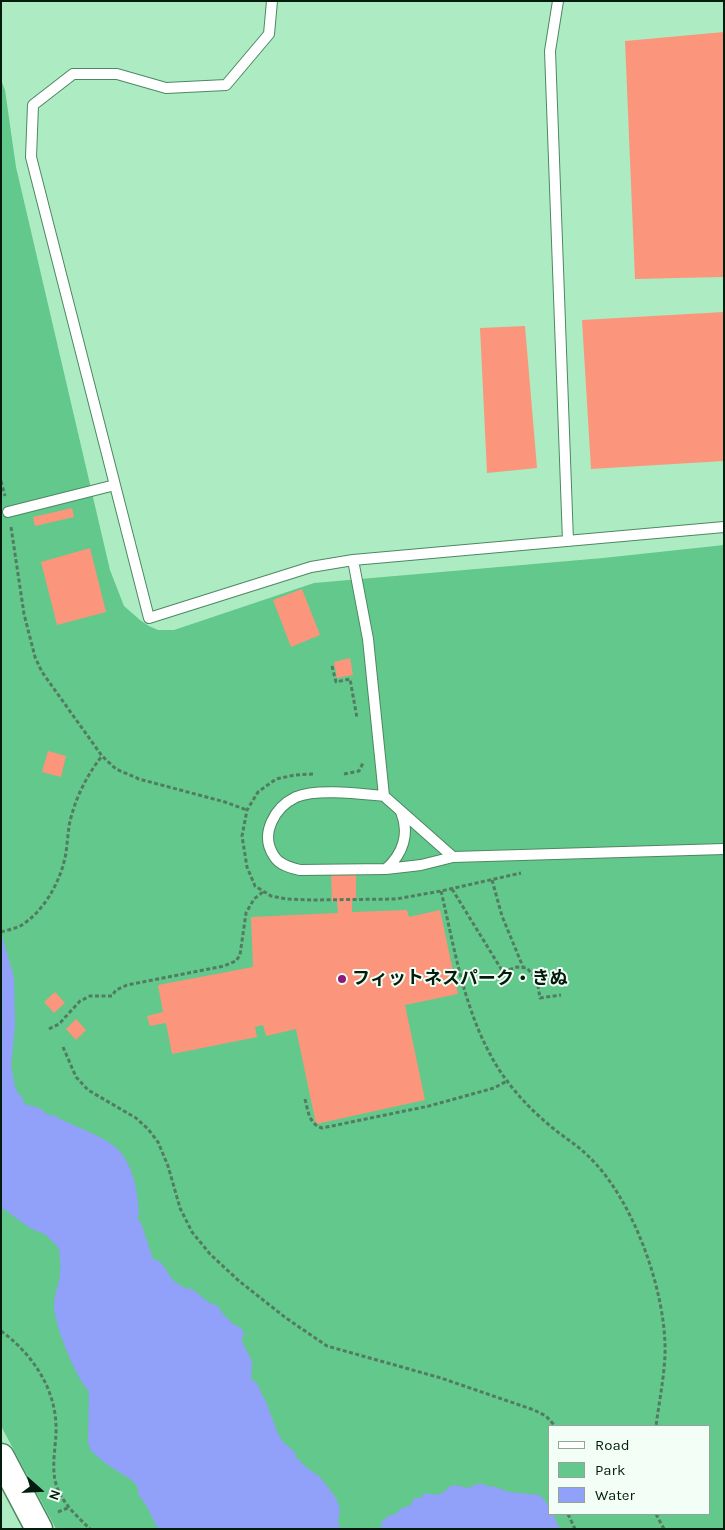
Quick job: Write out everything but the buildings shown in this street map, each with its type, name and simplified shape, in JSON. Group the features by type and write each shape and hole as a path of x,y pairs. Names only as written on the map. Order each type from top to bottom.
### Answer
{"street":[{"path":"1,1457 39,1529"}],"lane":[{"path":"272,1 269,34 226,85 166,88 117,74 73,74 33,105 31,157 149,618 311,567 352,560 724,527"},
{"path":"558,1 550,51 568,541"},
{"path":"8,512 115,485"},
{"path":"352,560 368,640 384,796"},
{"path":"453,857 384,796 338,793 298,796 281,806 269,824 267,839 274,857 287,867 300,870 386,869 421,865 453,857 724,849"},
{"path":"386,869 393,863 400,852 405,837 405,822 399,809"}],"path":[{"path":"1,481 8,512 24,614 35,657 42,672 102,756 116,769 139,779 225,802 247,810"},
{"path":"1,932 18,927 27,921 42,907 54,888 64,860 74,808 84,784 102,756"},
{"path":"492,880 502,916 522,967"},
{"path":"452,889 503,972 517,967 527,968 537,980 540,998 561,995"},
{"path":"49,1029 59,1024 80,1001 90,996 112,996 116,990 127,985 224,966 236,960 240,955 246,914 254,899 263,892"},
{"path":"441,892 463,986 490,1055 507,1081 529,1106 552,1128 586,1154 601,1170 617,1192 638,1233 656,1282 663,1316 665,1355 656,1425"},
{"path":"63,1047 76,1077 88,1090 136,1118 158,1142 168,1166 180,1208 192,1232 204,1247 239,1282 327,1346 441,1378 534,1410 546,1416 554,1425"},
{"path":"305,1099 312,1122 322,1128 429,1106 494,1088 507,1081"},
{"path":"1,1331 25,1351 34,1363 54,1403 57,1419 54,1474 57,1487 75,1514 90,1529"},
{"path":"568,1515 575,1529"},
{"path":"657,1515 664,1529"}],"green space":[{"name":"フィットネスパーク・きぬ","path":"1,80 5,90 16,167 110,570 124,606 149,626 158,630 174,630 314,583 603,558 724,545 724,1529 56,1529 1,1426"}],"water":[{"path":"1,932 14,978 15,1026 11,1066 15,1087 23,1098 24,1104 40,1108 48,1115 54,1115 94,1134 114,1146 126,1160 136,1187 139,1214 137,1218 141,1223 153,1259 162,1264 175,1282 189,1290 190,1287 208,1302 218,1306 233,1324 241,1328 245,1335 242,1336 242,1342 252,1361 251,1379 257,1384 265,1399 278,1434 283,1442 295,1452 296,1457 320,1477 336,1498 340,1509 338,1522 341,1529 158,1529 138,1494 138,1488 133,1481 105,1463 91,1451 88,1443 89,1391 78,1375 66,1349 54,1310 60,1272 59,1248 46,1235 30,1228 1,1207"},
{"path":"477,1484 485,1484 487,1487 492,1486 509,1492 540,1495 548,1505 548,1515 553,1515 560,1529 377,1529 383,1525 381,1522 392,1514 395,1515 400,1509 411,1505 414,1498 422,1498 423,1493 436,1495 443,1493 454,1485 468,1488"}],"place":[{"name":"フィットネスパーク・きぬ","path":"342,979"}]}
